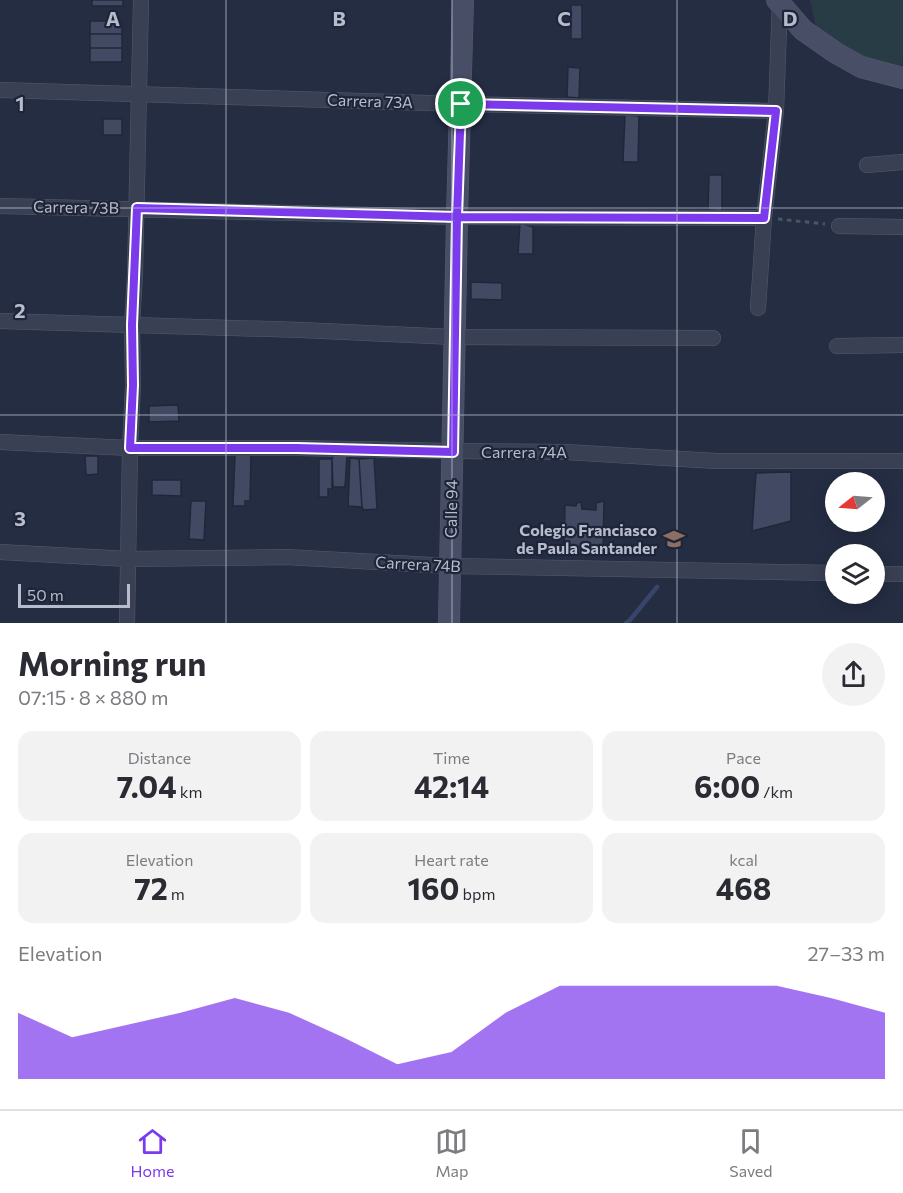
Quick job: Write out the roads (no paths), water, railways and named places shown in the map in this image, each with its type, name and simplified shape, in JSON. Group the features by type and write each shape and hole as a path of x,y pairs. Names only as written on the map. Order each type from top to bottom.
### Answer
{"street":[{"path":"127,623 141,0"},
{"name":"Calle 94","path":"449,623 463,0"},
{"path":"779,1 803,30 836,53 861,67 903,77"},
{"path":"758,308 764,218 776,111 779,1"},
{"name":"Carrera 73A","path":"0,90 776,111"},
{"path":"867,165 903,162"},
{"name":"Carrera 73B","path":"0,206 457,217 764,218"},
{"path":"839,226 903,227"},
{"path":"0,321 454,337 713,338"},
{"path":"837,346 903,345"},
{"name":"Carrera 74A","path":"0,442 130,448 566,452 716,461 903,461"},
{"name":"Carrera 74B","path":"0,552 129,559 286,557 450,566 825,573"},
{"path":"885,574 903,574"}],"waterway":[{"path":"626,623 657,587"}],"place":[{"name":"Colegio Franciasco de Paula Santander","path":"674,539"}]}
